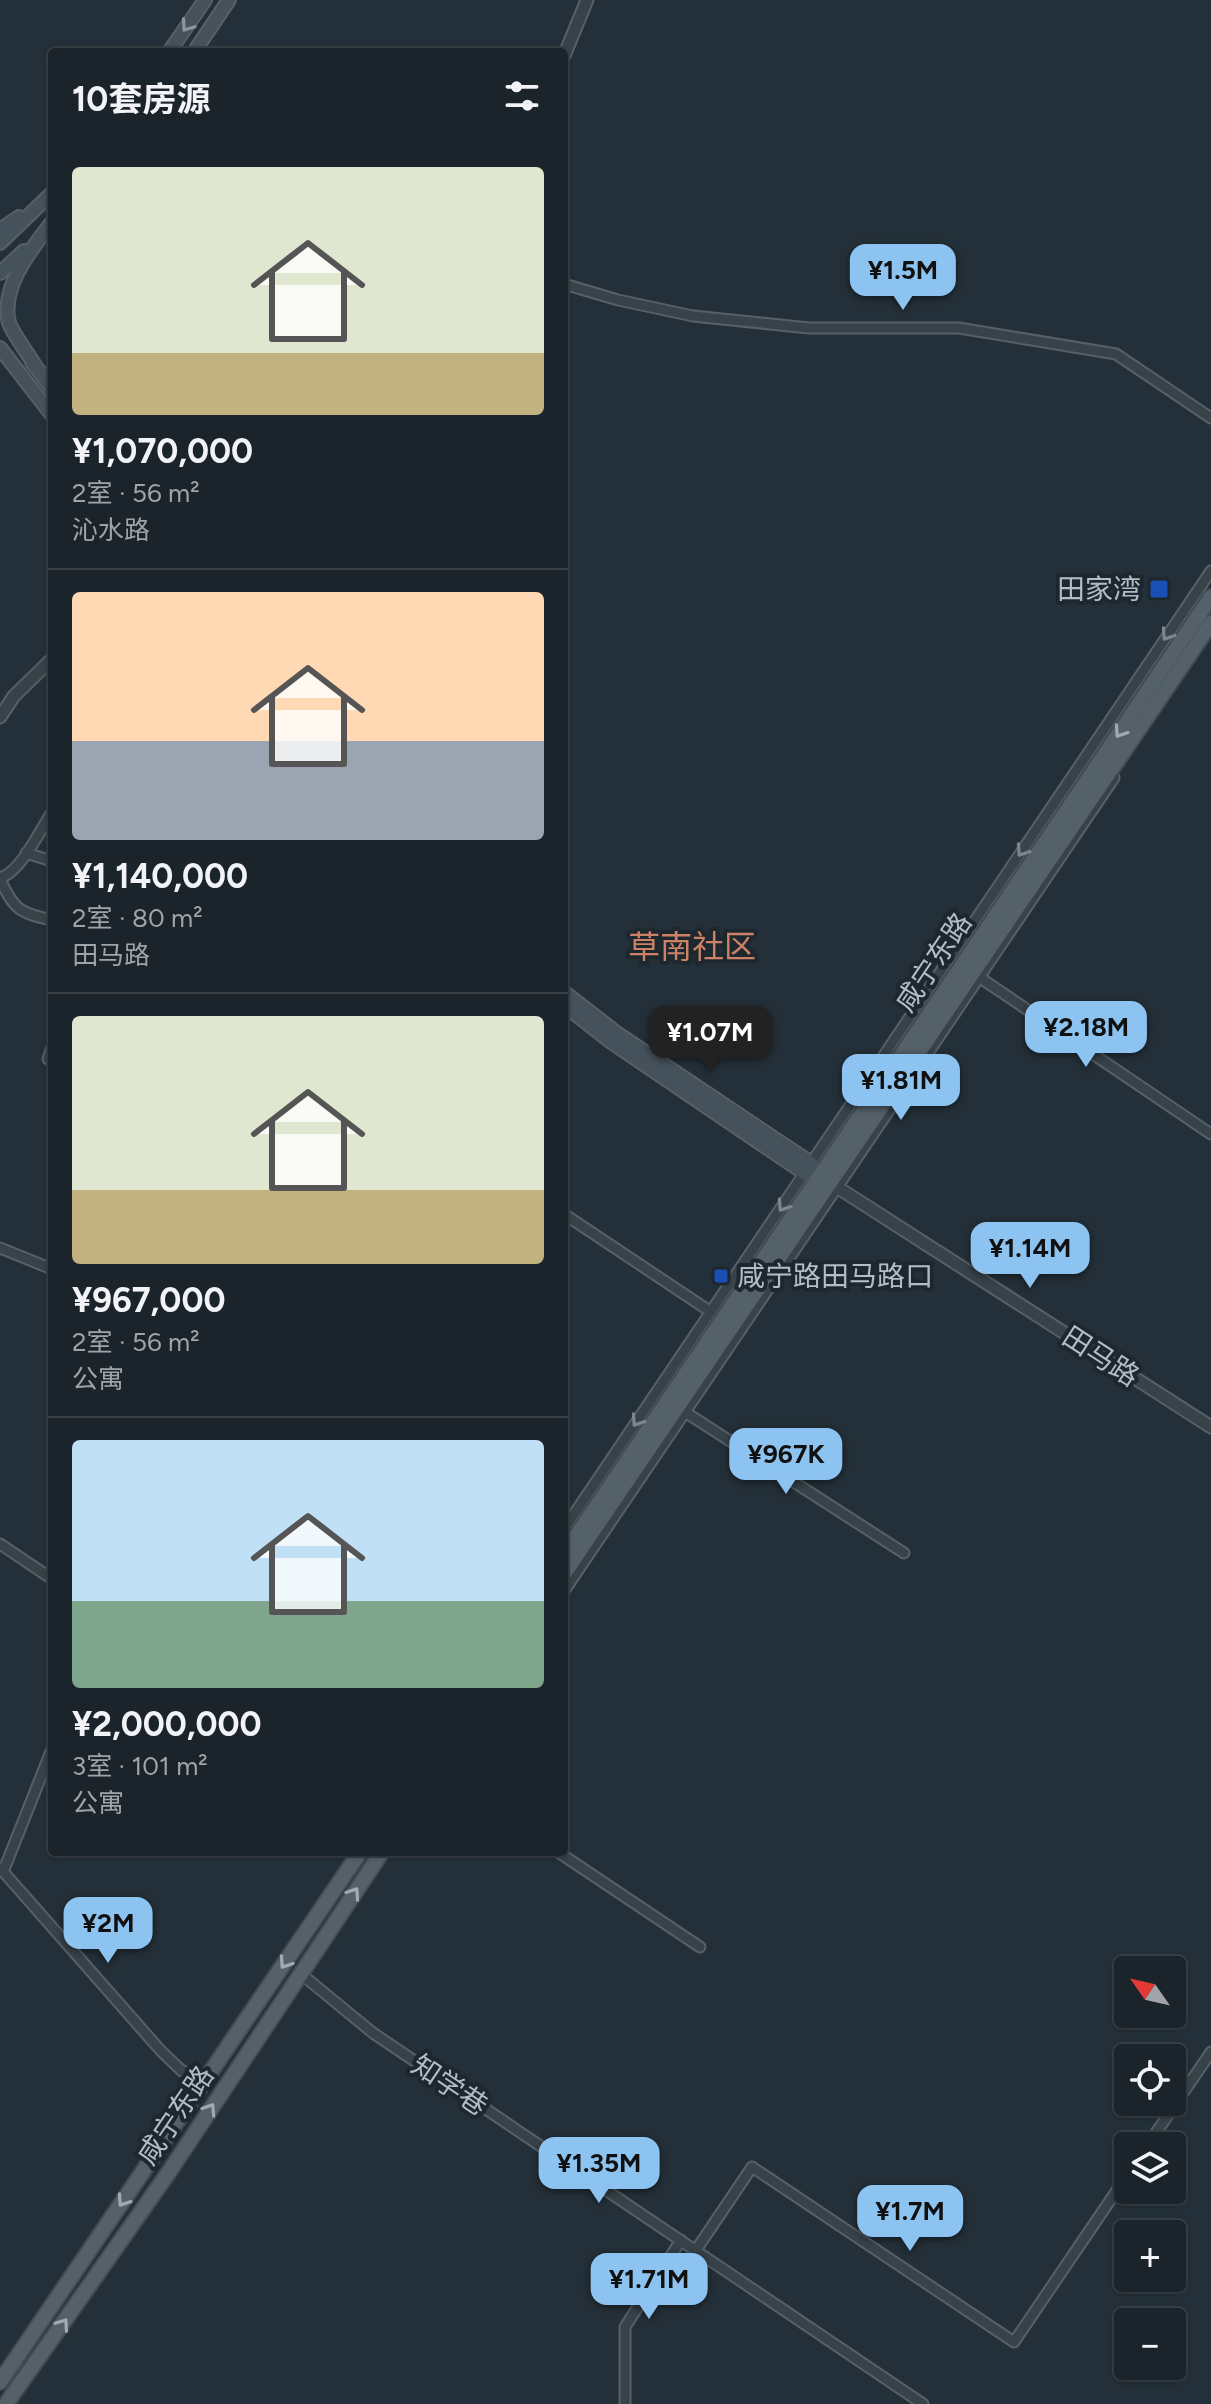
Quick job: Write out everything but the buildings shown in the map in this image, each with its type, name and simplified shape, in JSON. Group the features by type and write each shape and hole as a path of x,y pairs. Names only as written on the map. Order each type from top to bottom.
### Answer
{"main road":[{"path":"172,48 205,0"},
{"path":"197,48 229,0"},
{"path":"0,230 48,198"},
{"path":"0,243 48,198"},
{"path":"0,273 48,226"},
{"path":"36,367 9,323 7,294 17,270 48,227"},
{"path":"0,324 48,383"},
{"path":"0,348 48,410"},
{"path":"0,357 18,373"},
{"name":"咸宁东路","path":"568,1548 1211,597"},
{"name":"咸宁东路","path":"568,1568 820,1176 1211,623"},
{"path":"568,995 618,1034 820,1176"},
{"path":"568,1008 611,1042 820,1176"},
{"path":"861,1089 891,1072"},
{"name":"咸宁东路","path":"1,2379 357,1856"},
{"name":"咸宁东路","path":"9,2404 169,2172 379,1856"}],"street":[{"path":"567,48 587,0"},
{"path":"568,285 618,300 693,316 809,328 959,328 1116,354 1211,418"},
{"path":"568,1585 685,1412 820,1176 861,1089 1211,571"},
{"path":"568,1523 711,1312 979,977 1211,635"},
{"path":"0,717 14,696 48,663"},
{"path":"48,818 9,875 0,879 11,903 28,916 48,919"},
{"path":"26,853 48,859"},
{"path":"979,977 1211,1134"},
{"name":"田马路","path":"820,1176 1211,1427"},
{"path":"568,1217 711,1312"},
{"path":"0,1248 48,1267"},
{"path":"685,1412 904,1553"},
{"path":"0,1544 48,1576"},
{"path":"48,1759 2,1870 161,2051 182,2071 208,2077"},
{"path":"564,1856 700,1947"},
{"name":"知学巷","path":"300,1973 373,2033 923,2404"},
{"path":"1157,2132 1211,2052"},
{"path":"696,2250 752,2167 1014,2342 1114,2195"},
{"path":"625,2404 625,2327 681,2240"}],"place":[{"name":"田家湾","path":"1159,589"},
{"name":"咸宁路田马路口","path":"721,1276"}],"district":[{"name":"草南社区","path":"692,947"}]}
